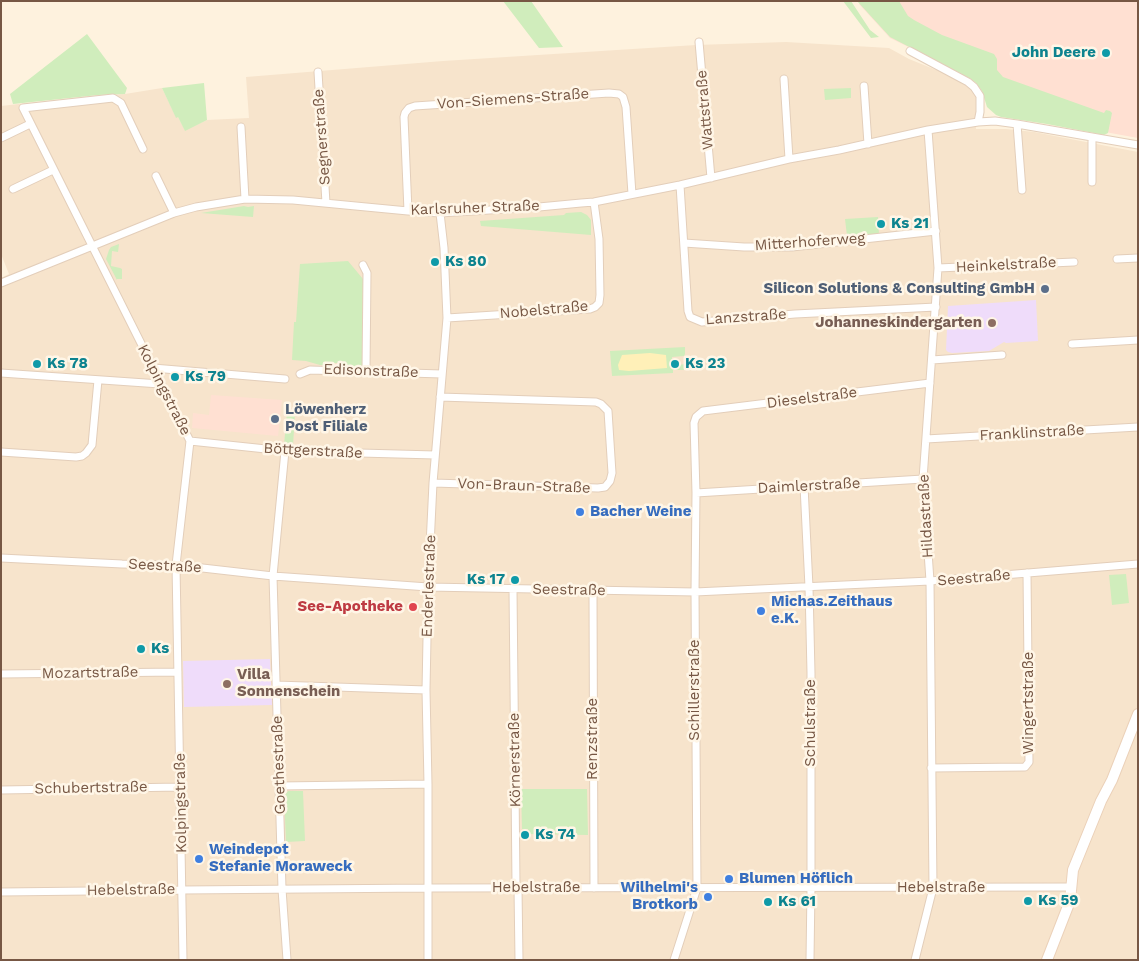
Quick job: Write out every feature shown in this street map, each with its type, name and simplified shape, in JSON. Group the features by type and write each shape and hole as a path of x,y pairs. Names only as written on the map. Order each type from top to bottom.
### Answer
{"street":[{"name":"Wattstraße","path":"699,42 711,178"},
{"path":"910,51 974,86 980,96 978,122"},
{"name":"Segnerstraße","path":"318,72 326,203"},
{"path":"784,79 789,159"},
{"path":"864,86 868,144"},
{"name":"Von-Siemens-Straße","path":"408,211 404,117 409,108 415,106 608,93 619,94 623,97 626,107 632,194"},
{"name":"Kolpingstraße","path":"143,149 121,103 113,98 23,108 190,441 176,565 183,960"},
{"name":"Karlsruher Straße","path":"1,284 174,213 196,206 245,199 275,199 440,213 594,202 680,185 789,159 928,130 978,122 995,121 1017,124 1138,145"},
{"path":"1,138 30,124"},
{"path":"1017,124 1022,190"},
{"path":"241,127 245,199"},
{"name":"Hildastraße","path":"915,960 933,888 930,581 923,479 938,268 928,130"},
{"path":"1092,137 1092,182"},
{"path":"14,189 53,170"},
{"path":"156,176 174,213"},
{"name":"Lanzstraße","path":"680,185 688,312 690,317 702,322 795,314 936,306"},
{"name":"Nobelstraße","path":"447,318 590,309 595,307 599,302 600,295 599,239 594,202"},
{"name":"Enderlestraße","path":"428,960 426,690 428,587 433,483 447,318 440,213"},
{"name":"Mitterhoferweg","path":"684,243 774,248 936,231"},
{"path":"1117,259 1138,258"},
{"name":"Heinkelstraße","path":"938,268 1074,262"},
{"path":"363,265 367,273 366,371"},
{"path":"1072,344 1138,340"},
{"path":"932,360 1002,355"},
{"path":"153,368 285,379"},
{"name":"Edisonstraße","path":"300,374 310,370 442,374"},
{"path":"1,373 160,384"},
{"path":"1,452 82,456 92,445 98,380"},
{"name":"Dieselstraße","path":"696,417 703,411 930,383"},
{"name":"Von-Braun-Straße","path":"433,483 598,488 605,487 610,481 612,473 608,411 601,404 596,402 440,397"},
{"name":"Schillerstraße","path":"674,960 697,888 696,493 694,423 696,417"},
{"name":"Franklinstraße","path":"926,439 1138,427"},
{"name":"Böttgerstraße","path":"190,441 285,451 435,455"},
{"name":"Goethestraße","path":"285,451 273,576 282,889 287,960"},
{"name":"Daimlerstraße","path":"696,493 923,479"},
{"name":"Schulstraße","path":"804,486 811,672 810,960"},
{"name":"Seestraße","path":"1,558 176,565 273,576 428,587 695,592 930,581 1138,564"},
{"name":"Wingertstraße","path":"931,768 1025,767 1029,762 1027,574"},
{"name":"Körnerstraße","path":"512,589 516,884 518,888 519,960"},
{"name":"Renzstraße","path":"593,591 594,888"},
{"name":"Mozartstraße","path":"1,674 178,672"},
{"path":"276,685 426,690"},
{"path":"1047,960 1070,901 1073,870 1138,714"},
{"path":"279,786 428,784"},
{"name":"Schubertstraße","path":"1,790 180,786"},
{"name":"Hebelstraße","path":"1,892 428,888 1072,887"}],"shaded area":[{"path":"860,1 1138,1 1138,138 995,112 974,79 890,38 859,4"},
{"path":"786,42 889,48 909,59 966,82 976,94 976,129 1006,129 1034,132 1138,152 1138,960 1,960 1,278 9,274 1,254 1,106 98,95 125,94 162,88 176,117 178,117 185,130 207,120 249,118 246,77 443,61 696,45"},
{"name":"Johanneskindergarten","path":"1036,300 1038,341 1004,342 989,351 952,353 946,350 948,306"},
{"path":"211,395 282,400 278,436 192,428 193,413 209,415"},
{"name":"Villa Sonnenschein","path":"270,659 272,705 184,707 183,661"}],"green space":[{"path":"503,1 531,1 563,47 539,48"},
{"path":"843,1 851,1 870,30 879,37 871,38"},
{"path":"857,1 899,1 908,16 914,20 942,35 994,54 997,59 997,70 1003,77 1104,113 1106,110 1110,111 1112,113 1108,133 1104,135 996,115 987,107 982,91 976,83 890,37"},
{"path":"87,34 127,88 125,94 13,104 10,94"},
{"path":"204,83 207,120 185,131 178,117 176,118 162,88"},
{"path":"851,88 851,98 825,100 824,89"},
{"path":"254,206 253,217 201,213"},
{"path":"581,212 591,220 591,235 481,226 480,221 564,215 566,213"},
{"path":"878,217 879,234 847,236 845,219"},
{"path":"119,244 118,252 112,251 111,266 122,269 122,279 117,280 106,259 111,247"},
{"path":"348,261 363,279 362,367 342,366 342,363 334,363 334,366 320,365 292,360 300,264"},
{"path":"685,347 684,356 672,357 673,373 612,376 610,351"},
{"path":"686,364 686,370 673,370 673,367"},
{"path":"287,412 295,413 293,446 284,445"},
{"path":"1126,574 1129,603 1112,605 1109,575"},
{"path":"521,789 587,789 588,835 528,834 528,829 522,829"},
{"path":"288,791 303,791 305,841 286,842 284,796"}],"sand":[{"path":"650,353 666,355 667,368 619,370 618,365 622,355"}],"place":[{"name":"John Deere","path":"1106,53"},
{"name":"Ks 21","path":"881,224"},
{"name":"Ks 80","path":"435,262"},
{"name":"Silicon Solutions & Consulting GmbH","path":"1045,289"},
{"name":"Johanneskindergarten","path":"992,323"},
{"name":"Ks 78","path":"37,364"},
{"name":"Ks 23","path":"675,364"},
{"name":"Ks 79","path":"175,377"},
{"name":"Löwenherz Post Filiale","path":"275,419"},
{"name":"Bacher Weine","path":"580,512"},
{"name":"Ks 17","path":"515,580"},
{"name":"See-Apotheke","path":"413,607"},
{"name":"Michas.Zeithaus e.K.","path":"761,611"},
{"name":"Ks","path":"141,649"},
{"name":"Villa Sonnenschein","path":"227,684"},
{"name":"Ks 74","path":"525,835"},
{"name":"Weindepot Stefanie Moraweck","path":"199,859"},
{"name":"Blumen Höflich","path":"729,879"},
{"name":"Wilhelmi's Brotkorb","path":"708,897"},
{"name":"Ks 59","path":"1028,901"},
{"name":"Ks 61","path":"768,902"}]}
